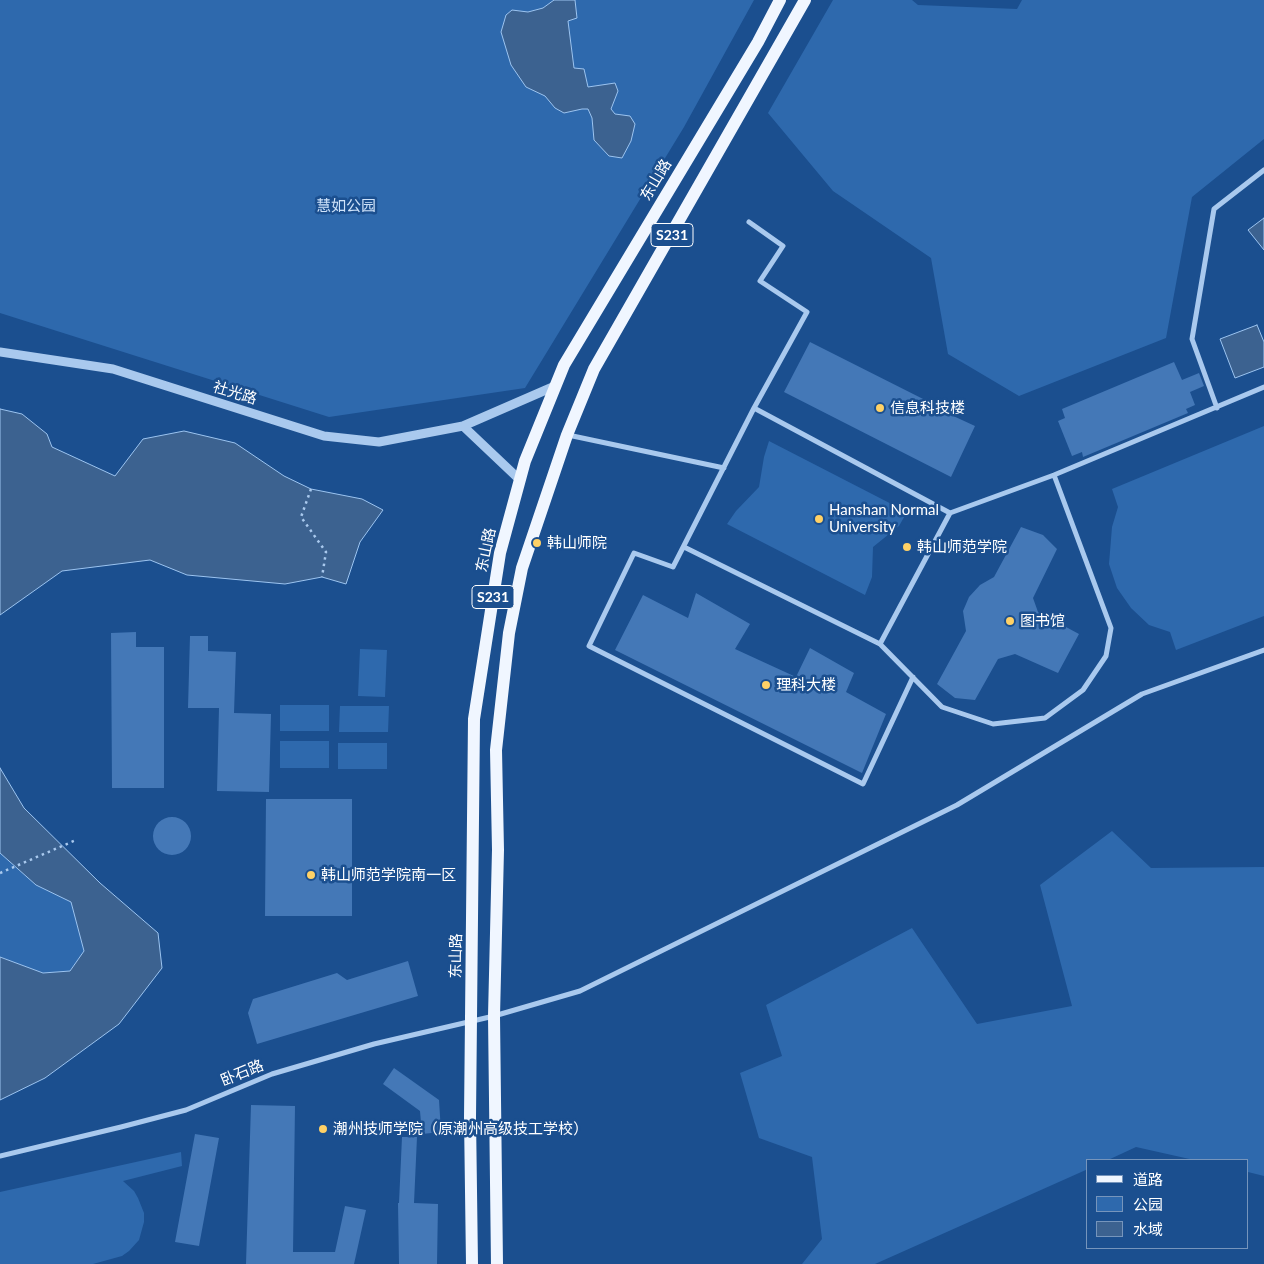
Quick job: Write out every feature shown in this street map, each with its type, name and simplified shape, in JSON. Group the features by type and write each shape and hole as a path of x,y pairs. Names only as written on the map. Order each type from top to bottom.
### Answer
{"main road":[{"name":"东山路","path":"472,1264 471,1021 474,719 500,553 525,462 564,365 758,42 780,0"},
{"name":"S231","path":"497,1264 494,1016 498,850 496,750 509,633 522,568 567,435 594,369 805,0"}],"street":[{"path":"1216,408 1192,339 1214,209 1264,170"},
{"path":"749,222 783,246 760,281 807,312 754,408 673,567 634,553 589,646 863,784 913,677"},
{"name":"社光路","path":"0,352 113,369 324,436 378,442 463,426 555,386"},
{"path":"880,644 950,514 1054,475 1264,388"},
{"path":"754,408 950,514"},
{"path":"463,426 520,480"},
{"path":"567,435 724,468"},
{"path":"684,547 880,644 942,707 994,724 1045,718 1083,690 1106,656 1111,628 1054,475"},
{"name":"卧石路","path":"0,1156 176,1112 272,1074 374,1044 494,1016 580,990 957,805 1142,694 1264,650"}],"path":[{"path":"311,489 301,517 326,552 322,577"},
{"path":"0,873 76,840"}],"green space":[{"name":"慧如公园","path":"0,0 754,0 684,127 525,388 329,417 0,313"},
{"path":"833,0 912,0 918,5 1017,9 1022,0 1264,0 1264,139 1192,197 1166,338 1019,396 948,354 931,258 833,191 768,113"},
{"path":"1264,426 1264,616 1176,650 1170,632 1149,625 1131,608 1117,588 1109,564 1112,527 1118,507 1112,489"},
{"path":"769,441 907,512 899,526 873,547 872,577 865,595 727,524 736,511 759,487"},
{"path":"360,649 387,650 385,697 358,696"},
{"path":"280,705 329,705 329,731 280,731"},
{"path":"340,706 389,706 388,732 339,732"},
{"path":"280,741 329,741 329,768 280,768"},
{"path":"338,743 387,743 387,769 338,769"},
{"path":"1112,831 1151,868 1264,867 1264,1176 1249,1172 1249,1159 1190,1159 1136,1147 1110,1159 1086,1159 1086,1170 875,1264 802,1264 822,1239 812,1157 759,1138 740,1073 782,1056 766,1005 912,928 977,1024 1072,1006 1040,885"},
{"path":"0,853 36,885 71,902 84,951 70,971 43,973 0,957"},
{"path":"181,1152 182,1166 123,1181 134,1191 138,1198 144,1213 144,1222 139,1240 122,1256 93,1264 0,1264 0,1192"}],"water":[{"path":"554,0 575,0 577,18 568,21 574,68 584,69 588,87 615,83 618,91 611,109 615,114 630,116 635,124 631,141 622,158 609,156 594,140 592,118 588,109 564,113 555,108 545,96 526,87 511,65 501,32 506,15 512,10 528,12 543,8"},
{"path":"1264,218 1264,250 1248,230"},
{"path":"1257,325 1264,342 1264,367 1235,378 1220,339"},
{"path":"0,409 22,414 47,434 52,447 115,476 143,439 184,431 235,443 284,476 311,489 362,499 383,510 360,542 346,584 322,577 285,584 187,575 150,560 62,571 0,615"},
{"path":"0,768 24,808 100,883 158,933 162,968 119,1024 45,1078 0,1100 0,957 43,973 70,971 84,951 71,902 36,885 0,853"}],"building":[{"path":"810,342 937,406 936,408 975,426 951,477 784,392"},
{"path":"1174,362 1182,380 1199,373 1204,386 1190,392 1195,405 1186,409 1188,413 1083,457 1082,452 1072,456 1058,421 1065,418 1062,409"},
{"name":"图书馆","path":"1021,527 1043,535 1057,549 1033,598 1038,612 1079,634 1058,673 1015,654 998,659 975,700 955,698 937,684 966,631 963,611 969,597 980,585 994,577"},
{"name":"理科大楼","path":"696,593 750,624 735,649 796,677 810,648 854,673 846,692 886,714 862,773 615,650 643,595 688,618"},
{"path":"136,632 136,647 164,647 164,788 112,788 111,633"},
{"path":"190,636 208,636 208,651 236,652 234,713 271,714 269,792 217,791 219,708 188,708"},
{"path":"266,799 352,799 352,916 265,916"},
{"path":"172,817 179,818 185,823 190,829 190,843 185,849 179,854 172,855 165,854 159,849 154,843 153,836 154,829 159,823 165,818"},
{"path":"408,961 418,996 257,1044 248,1013 253,999 337,973 347,980"},
{"path":"394,1068 439,1100 441,1132 422,1134 420,1111 383,1084"},
{"path":"251,1105 295,1106 293,1252 335,1252 345,1206 366,1210 354,1264 246,1264"},
{"path":"195,1134 219,1138 199,1246 175,1242"},
{"path":"402,1137 417,1137 414,1203 438,1204 437,1264 399,1264 398,1203"}],"place":[{"name":"信息科技楼","path":"880,408"},
{"name":"Hanshan Normal University","path":"819,519"},
{"name":"韩山师院","path":"537,543"},
{"name":"韩山师范学院","path":"907,547"},
{"name":"图书馆","path":"1010,621"},
{"name":"理科大楼","path":"766,685"},
{"name":"韩山师范学院南一区","path":"311,875"},
{"name":"潮州技师学院（原潮州高级技工学校）","path":"323,1129"}]}
